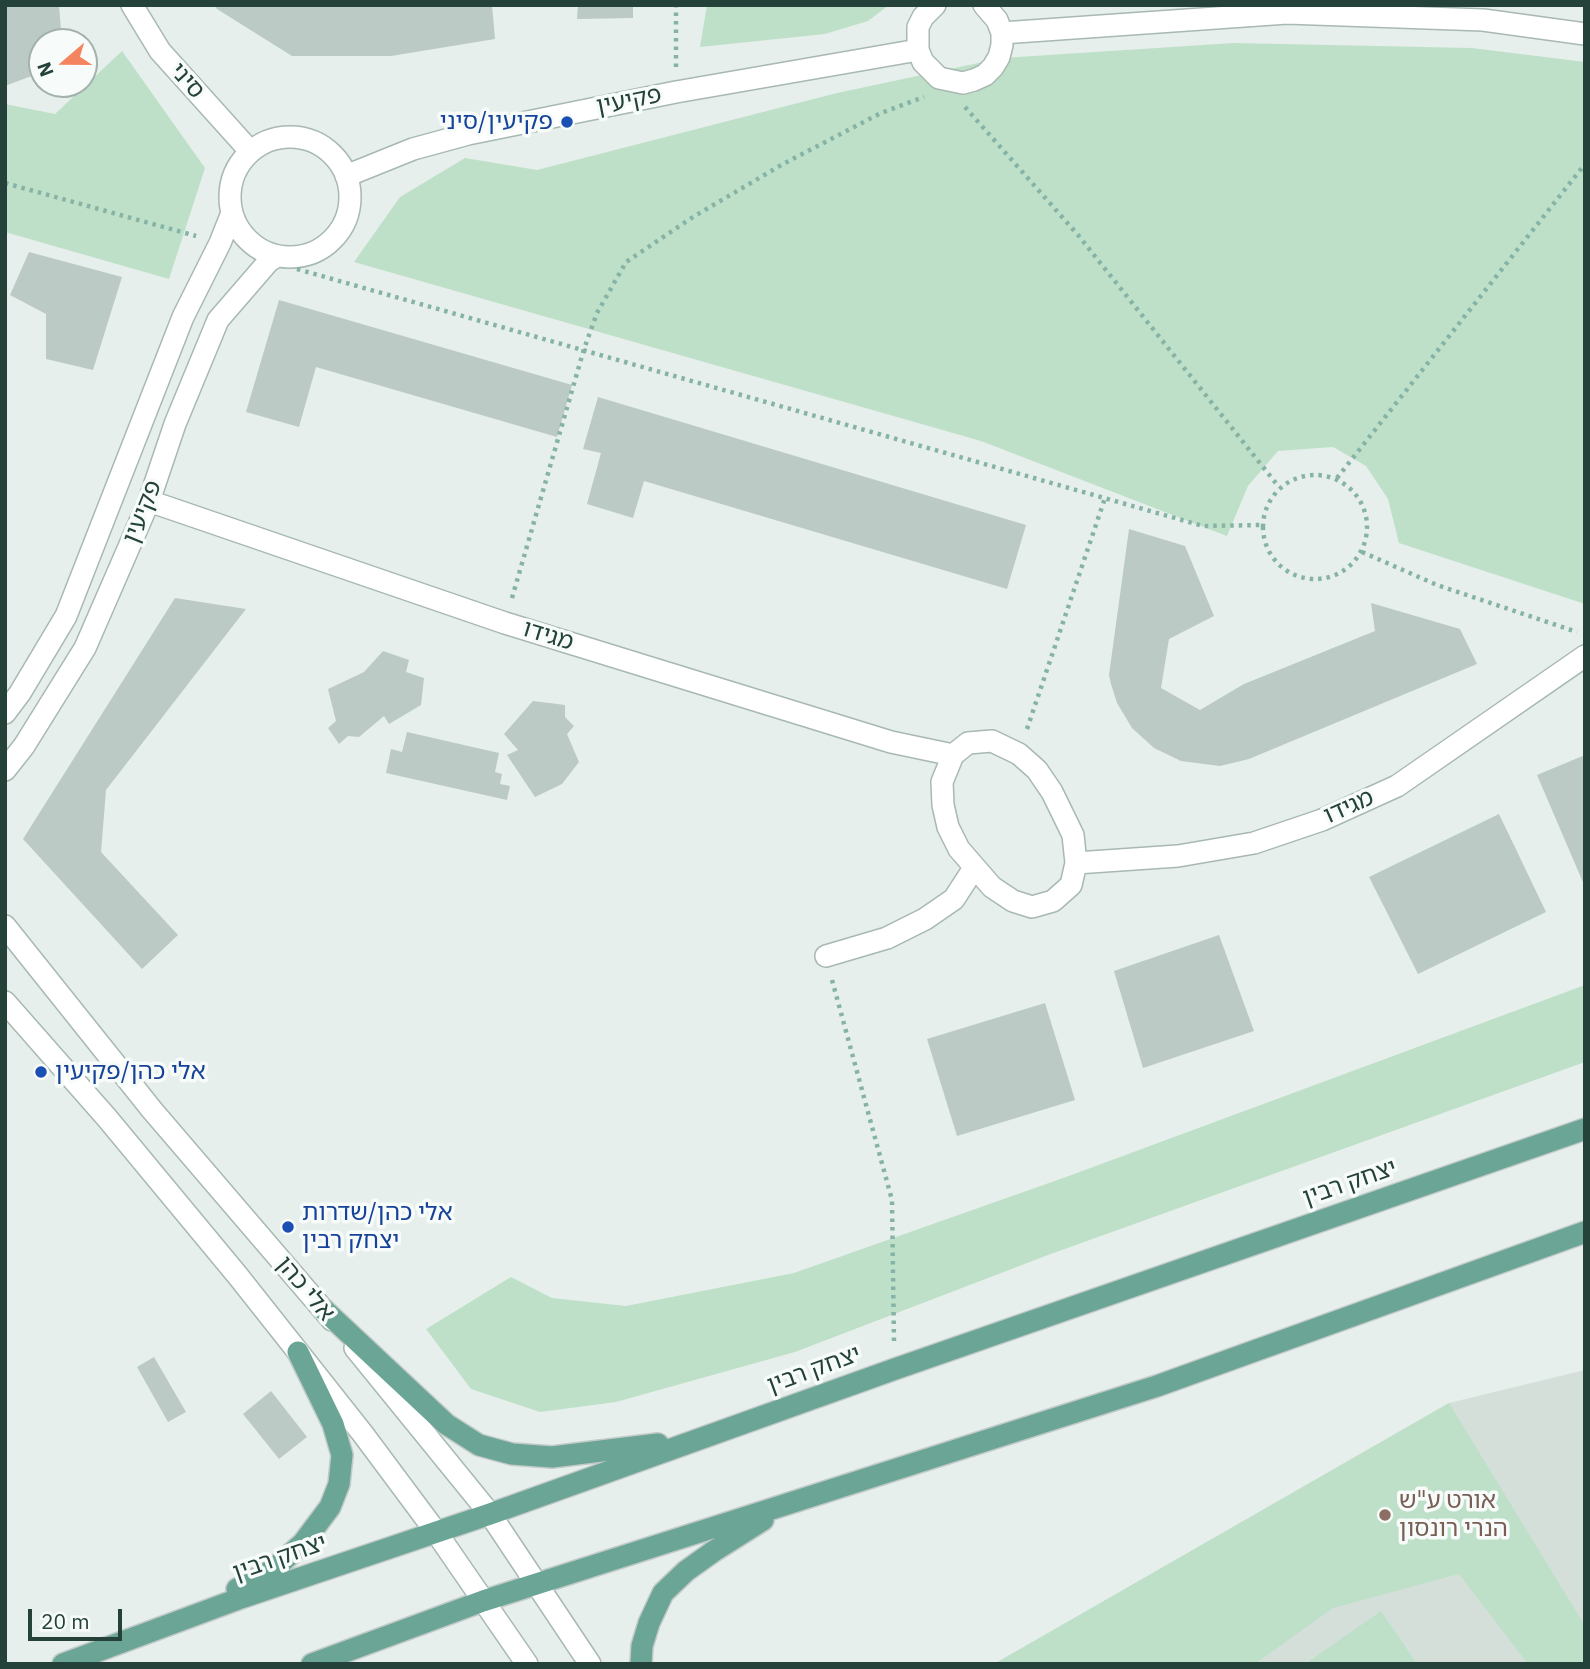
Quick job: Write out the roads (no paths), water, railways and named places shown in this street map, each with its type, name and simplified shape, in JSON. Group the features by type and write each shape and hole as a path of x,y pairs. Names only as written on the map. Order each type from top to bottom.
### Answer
{"main road":[{"name":"יצחק רבין","path":"63,1664 895,1369 1585,1129"},
{"path":"312,1664 483,1601 1157,1387 1585,1232"},
{"path":"322,1308 446,1424 479,1446 512,1454 552,1457 695,1440"},
{"path":"176,1622 274,1569 303,1543 330,1507 340,1484 342,1455 333,1424 298,1352"},
{"path":"641,1664 642,1646 649,1623 663,1593 714,1551 792,1503"}],"street":[{"name":"סיני","path":"132,5 160,51 250,151"},
{"path":"935,5 923,17 916,39 923,62 944,83 962,83 985,75 999,57 1002,33 998,20 984,5"},
{"path":"1002,33 1287,13 1483,20 1585,34"},
{"name":"פקיעין","path":"346,176 413,149 468,134 676,92 918,50"},
{"path":"285,136 304,138 322,146 336,159 346,176 350,194 348,212 341,229 329,244 313,253 295,258 273,259 248,241 238,229 229,197 232,180 239,164 250,151 267,141 285,136"},
{"name":"פקיעין","path":"5,713 20,694 66,616 183,317 232,213"},
{"name":"פקיעין","path":"5,770 24,746 85,648 149,501 174,424 218,320 273,259"},
{"name":"מגידו","path":"149,501 505,623 891,743 953,755"},
{"name":"מגידו","path":"1076,863 1178,856 1254,843 1322,820 1397,786 1585,656"},
{"path":"992,741 1019,754 1037,770 1073,835 1076,863 1071,885 1053,901 1032,907 1013,901 992,887 959,849 948,827 943,805 942,782 953,755 968,743 992,741"},
{"path":"826,956 887,938 925,919 954,899 974,868"},
{"name":"אלי כהן","path":"5,926 152,1110 322,1308 490,1514 590,1664"},
{"name":"אלי כהן","path":"5,1002 107,1118 363,1434 436,1532 527,1664"}],"place":[{"name":"פקיעין/סיני","path":"567,122"},
{"name":"אלי כהן/פקיעין","path":"41,1072"},
{"name":"אלי כהן/שדרות יצחק רבין","path":"288,1227"},
{"name":"אורט ע\"ש הנרי רונסון","path":"1385,1515"}]}
